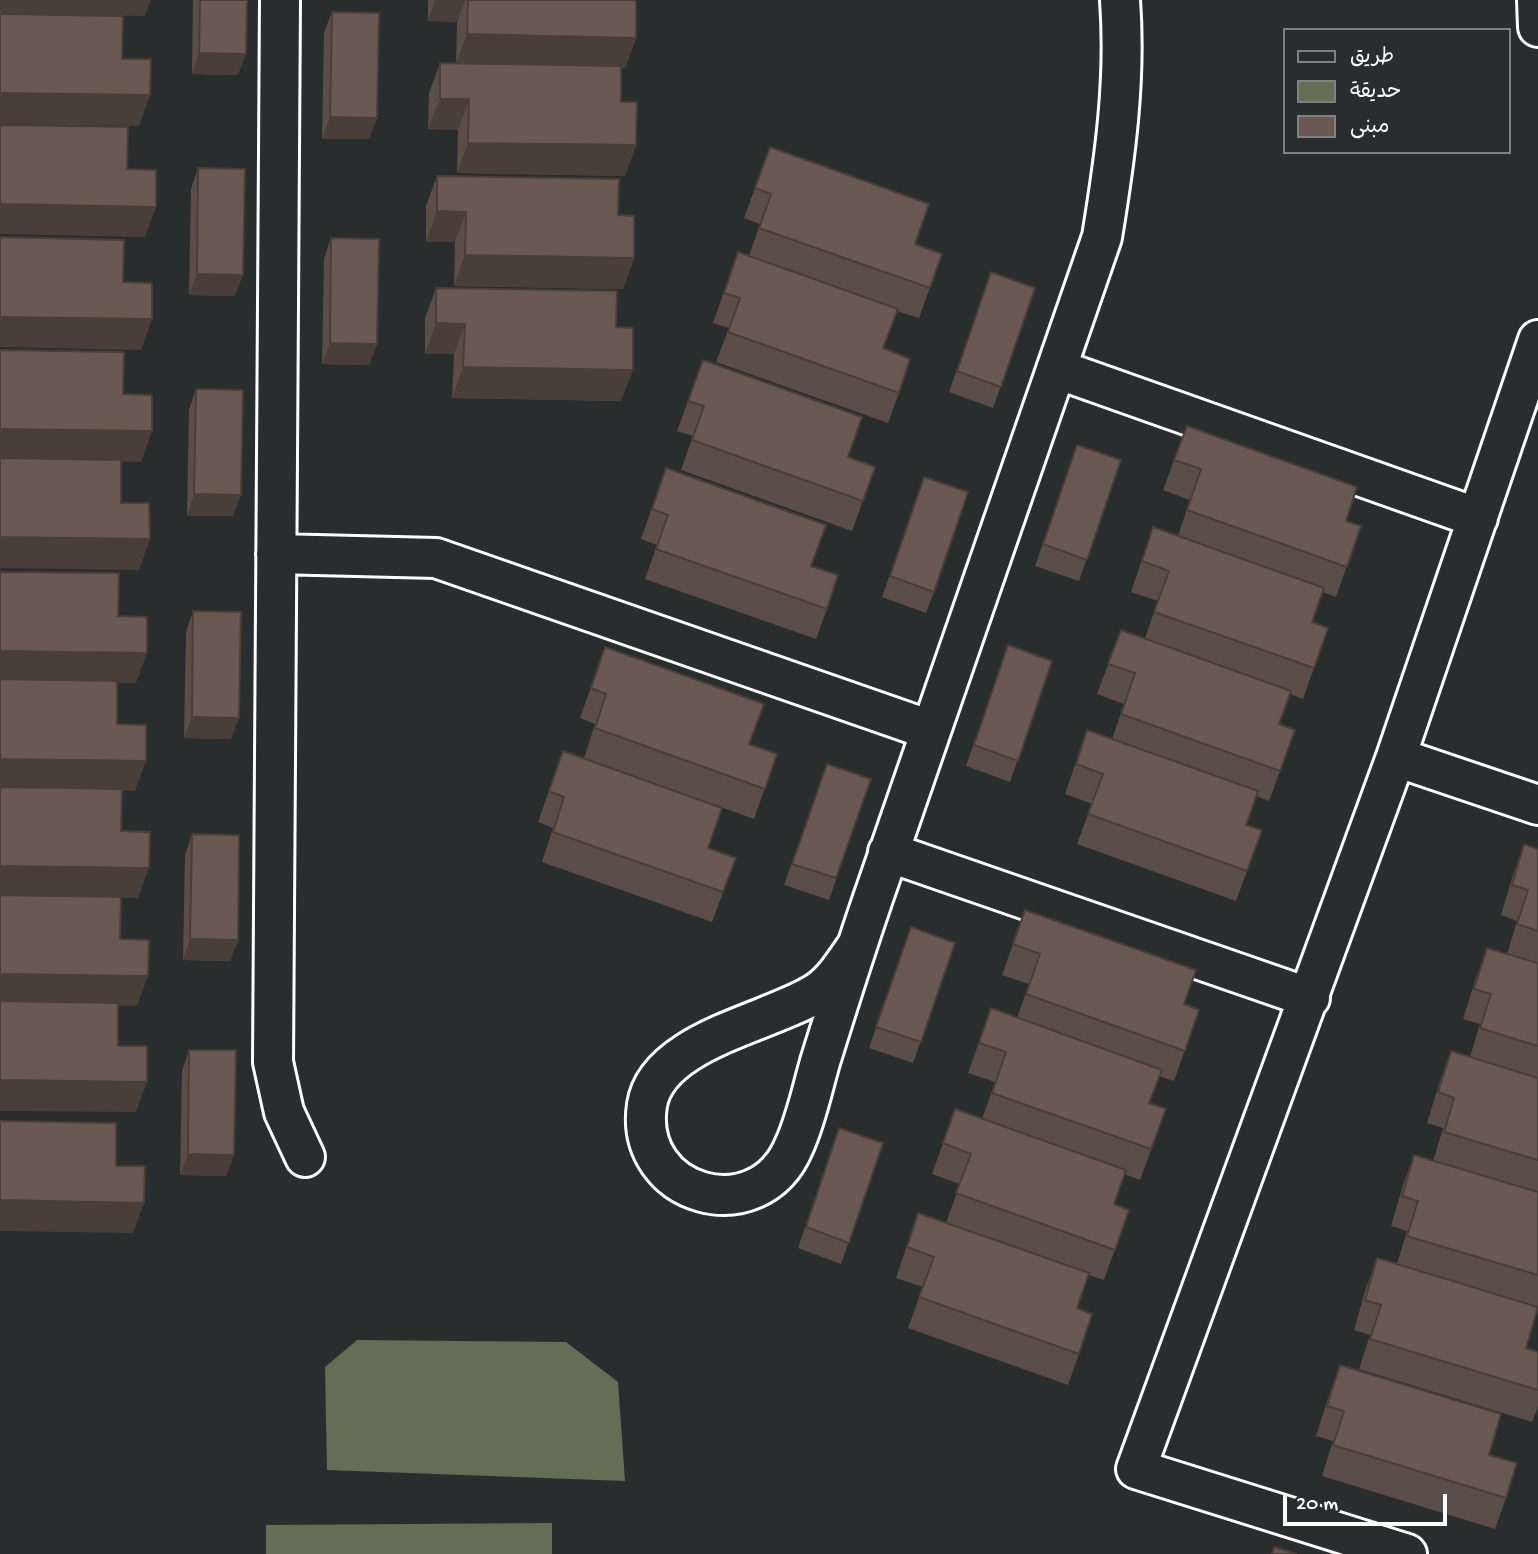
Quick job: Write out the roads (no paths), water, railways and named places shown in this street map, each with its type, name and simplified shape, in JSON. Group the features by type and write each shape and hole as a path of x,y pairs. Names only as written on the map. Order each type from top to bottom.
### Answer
{"street":[{"path":"280,0 272,1062 284,1112 305,1157"},
{"path":"856,947 837,974 818,992 676,1058 659,1077 647,1103 648,1132 655,1154 671,1176 691,1189 717,1198 745,1193 772,1177 793,1149 888,852 1102,237 1118,144 1123,41 1120,0"},
{"path":"1536,0 1538,27"},
{"path":"1407,1554 1136,1469 1396,757 1538,340"},
{"path":"1056,369 1478,518"},
{"path":"276,554 436,558 930,730"},
{"path":"1396,757 1538,805"},
{"path":"888,852 1310,998"}]}
